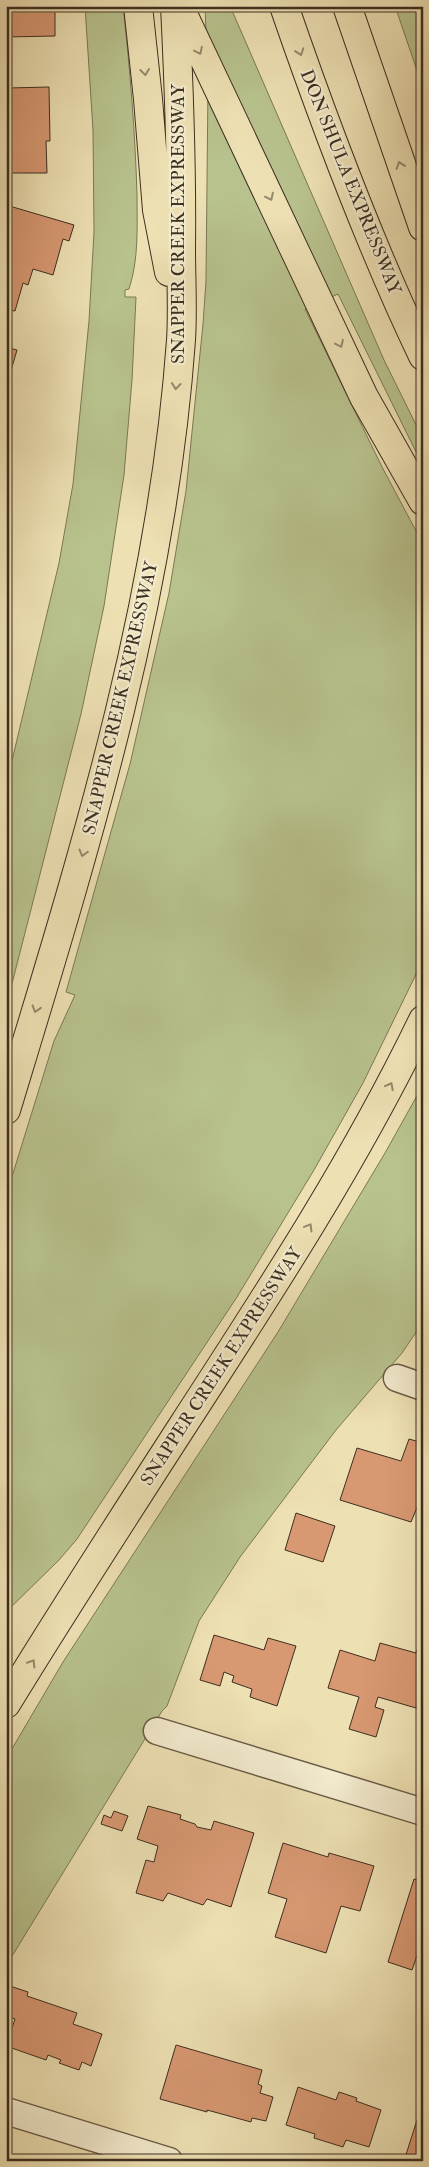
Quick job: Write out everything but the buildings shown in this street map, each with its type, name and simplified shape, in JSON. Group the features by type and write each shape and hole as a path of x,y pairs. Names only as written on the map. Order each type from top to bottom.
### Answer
{"highway":[{"path":"138,6 157,210 181,338"},
{"name":"SNAPPER CREEK EXPRESSWAY","path":"6,1110 85,845 122,706 141,624 164,491 181,338 182,141 175,6"},
{"path":"179,6 364,397 423,500"},
{"name":"DON SHULA EXPRESSWAY","path":"284,6 318,105 405,319 423,356"},
{"path":"347,6 423,227"},
{"name":"SNAPPER CREEK EXPRESSWAY","path":"6,1704 288,1262 362,1137 423,1020"}],"street":[{"path":"397,1378 423,1387"},
{"path":"157,1731 423,1812"},
{"path":"6,2111 169,2161"}],"green space":[{"path":"85,6 123,6 132,100 137,194 137,242 134,266 129,289 125,290 125,297 136,297 132,380 124,475 104,606 81,714 6,1007 6,786 59,563 73,484 89,321 94,232 93,130"},
{"path":"205,6 230,6 384,360 423,439 423,466 338,294 305,309 382,467 423,544 423,960 363,1083 314,1170 237,1297 77,1539 59,1560 6,1612 6,1196 54,1041 75,995 66,992 130,764 169,593 186,491 206,281 208,85"},
{"path":"395,6 423,6 423,88"},
{"path":"423,1085 423,1322 402,1353 336,1430 240,1557 199,1621 167,1706 162,1711 6,1966 6,1759 63,1662 278,1332 385,1153"}]}
